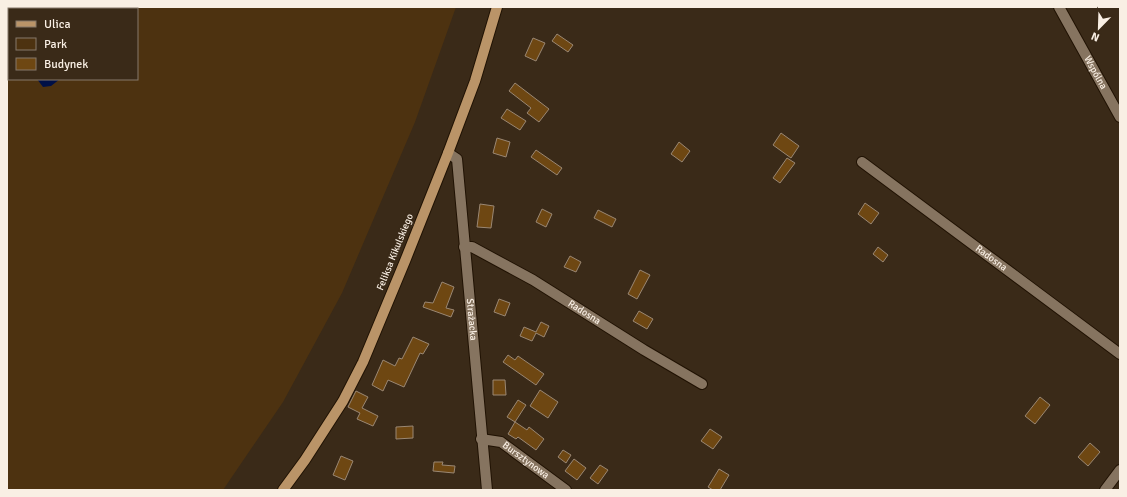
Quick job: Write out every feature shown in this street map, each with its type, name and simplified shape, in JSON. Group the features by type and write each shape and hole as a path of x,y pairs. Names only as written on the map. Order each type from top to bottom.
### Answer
{"main road":[{"name":"Feliksa Kikulskiego","path":"283,490 305,460 343,401 363,362 448,153 475,81 497,7"}],"street":[{"name":"Wspólna","path":"1059,7 1120,117"},
{"name":"Strażacka","path":"448,153 457,159 481,439 487,490"},
{"name":"Radosna","path":"862,162 1120,354"},
{"name":"Radosna","path":"464,247 472,247 532,280 644,350 702,384"},
{"name":"Bursztynowa","path":"481,439 501,442 566,490"},
{"path":"1105,490 1120,470"}],"green space":[{"path":"7,7 456,7 415,122 342,293 283,402 223,490 7,490"}],"shaded area":[{"path":"29,7 116,7 115,8"},
{"path":"38,80 59,80 51,86 43,87"}],"building":[{"path":"557,34 573,45 568,52 552,41"},
{"path":"533,38 545,43 536,61 525,56"},
{"path":"515,83 549,109 539,122 527,113 531,108 509,91"},
{"path":"507,109 526,121 520,130 501,118"},
{"path":"781,133 799,146 791,158 773,145"},
{"path":"497,138 510,142 506,157 493,153"},
{"path":"679,142 690,151 682,162 671,154"},
{"path":"536,150 562,168 557,175 531,157"},
{"path":"787,158 795,163 780,183 773,178"},
{"path":"865,203 879,213 871,224 858,214"},
{"path":"480,204 494,206 491,228 477,227"},
{"path":"542,209 552,214 546,227 536,222"},
{"path":"598,210 616,219 612,227 594,218"},
{"path":"878,247 888,255 883,262 873,254"},
{"path":"570,256 581,262 576,272 564,267"},
{"path":"640,270 650,275 637,299 628,294"},
{"path":"442,282 454,287 446,308 454,310 451,317 423,307 425,302 433,303"},
{"path":"499,299 510,303 505,316 494,312"},
{"path":"639,311 653,319 647,329 633,321"},
{"path":"541,322 549,326 544,337 536,333 532,341 520,336 524,327 536,332"},
{"path":"413,337 429,344 423,354 420,353 404,387 388,380 383,391 372,385 383,360 395,366 399,358 402,359"},
{"path":"508,355 515,360 518,356 544,374 536,385 503,362"},
{"path":"493,380 505,380 506,395 493,395"},
{"path":"540,390 558,402 548,418 530,406"},
{"path":"356,391 368,397 362,408 378,416 373,426 357,419 360,413 348,407"},
{"path":"1040,397 1050,405 1035,424 1025,416"},
{"path":"518,400 526,405 515,422 507,417"},
{"path":"515,422 527,430 529,427 544,439 536,450 518,437 516,439 508,434"},
{"path":"413,426 413,438 396,439 396,427"},
{"path":"710,429 722,437 713,449 701,441"},
{"path":"1090,443 1100,452 1088,466 1078,457"},
{"path":"563,450 571,455 566,463 558,457"},
{"path":"341,456 353,461 345,480 333,475"},
{"path":"574,459 586,468 577,480 565,471"},
{"path":"434,462 443,462 442,465 455,466 454,473 433,471"},
{"path":"600,465 608,470 598,484 590,478"},
{"path":"719,469 729,475 720,490 713,490 708,487"}]}
